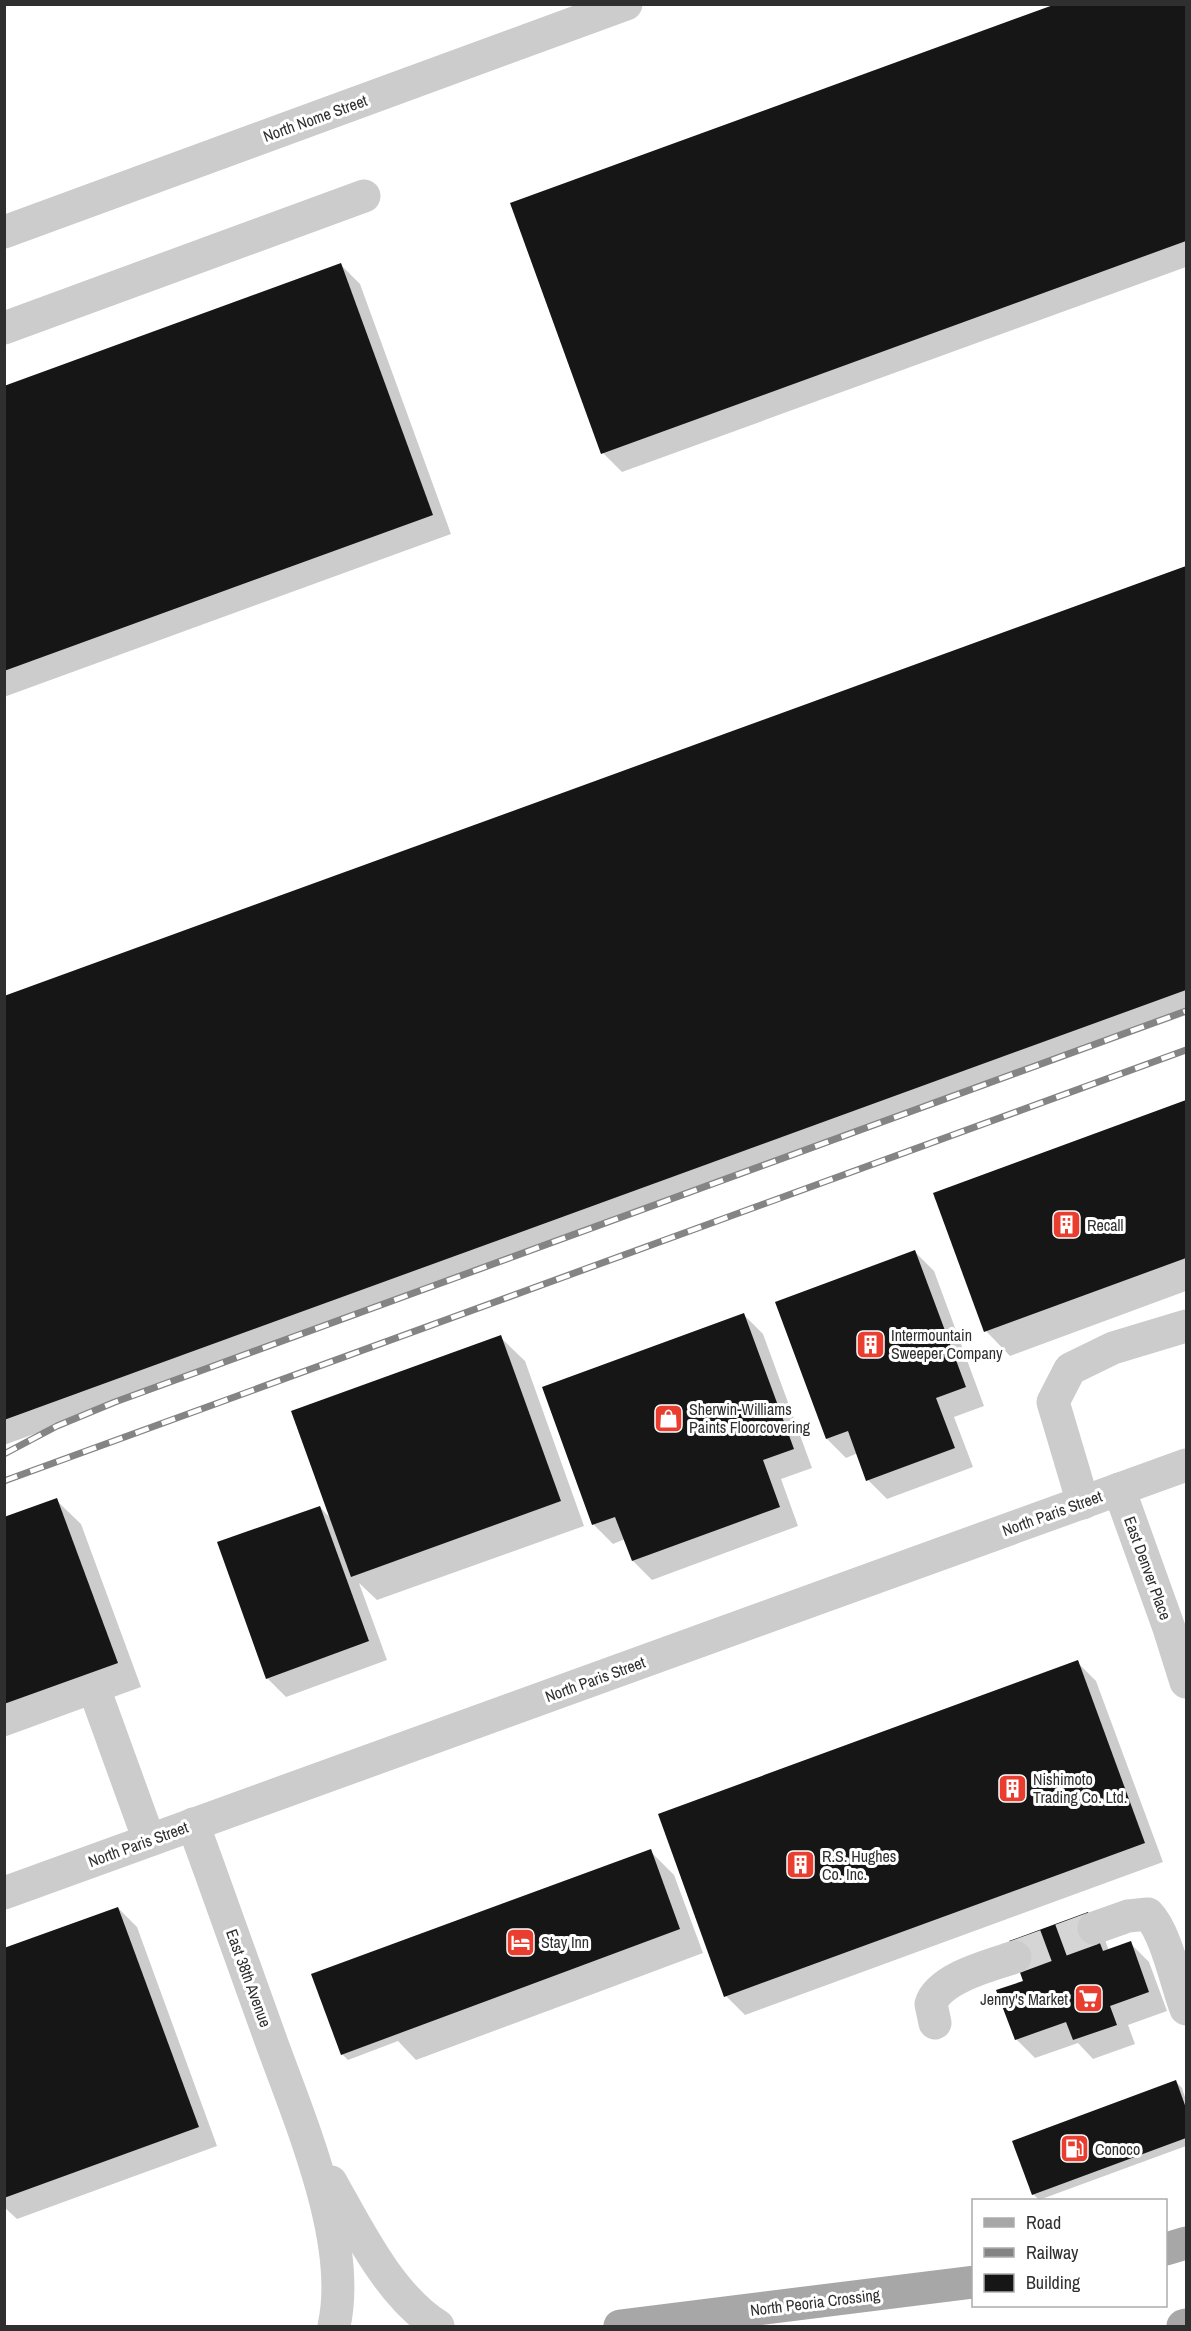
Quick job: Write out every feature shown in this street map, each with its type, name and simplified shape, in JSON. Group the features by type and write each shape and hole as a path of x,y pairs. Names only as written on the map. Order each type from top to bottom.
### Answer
{"main road":[{"path":"1167,2249 1186,2243"},
{"name":"North Peoria Crossing","path":"620,2326 972,2282"}],"street":[{"name":"North Nome Street","path":"4,232 626,4"},
{"path":"4,328 364,196"},
{"path":"1083,1503 1053,1402 1070,1369 1113,1348 1186,1326"},
{"name":"North Paris Street","path":"4,1893 1186,1465"},
{"name":"East Denver Place","path":"1119,1489 1186,1682"},
{"path":"95,1691 149,1840"},
{"name":"East 38th Avenue","path":"193,1824 304,2133 334,2241 339,2288 334,2326"},
{"path":"1094,1928 1137,1914 1148,1914 1162,1935 1186,2009"},
{"path":"935,2023 931,2004 944,1986 978,1970 1015,1957"},
{"name":"East 38th Avenue","path":"304,2133 362,2237 384,2271 418,2311 438,2326"}],"building":[{"path":"1056,4 1186,4 1186,241 601,454 510,203"},
{"path":"341,263 433,515 4,671 4,386"},
{"path":"1186,566 1186,990 4,1420 4,996"},
{"name":"Recall","path":"1186,1100 1186,1258 984,1332 933,1193"},
{"name":"Intermountain Sweeper Company","path":"915,1250 966,1387 936,1398 955,1448 866,1481 848,1431 826,1439 775,1302"},
{"name":"Sherwin-Williams Paints Floorcovering","path":"744,1313 794,1449 763,1460 780,1507 632,1561 615,1517 592,1525 542,1387"},
{"path":"501,1335 561,1501 351,1577 291,1411"},
{"path":"57,1498 118,1663 4,1704 4,1517"},
{"path":"320,1506 369,1641 266,1679 217,1542"},
{"path":"1078,1660 1145,1843 724,1997 658,1814"},
{"name":"Stay Inn","path":"651,1849 680,1929 341,2055 311,1974"},
{"path":"118,1907 199,2127 4,2198 4,1948"},
{"path":"1088,1912 1103,1951 1131,1941 1149,1992 1110,2006 1117,2025 1073,2040 1066,2022 1015,2040 996,1990 1023,1981 1009,1941"},
{"path":"1176,2080 1186,2108 1186,2138 1032,2195 1012,2141"}],"tunnel":[{"path":"1015,1957 1094,1928"}],"railway":[{"path":"4,1454 57,1426 115,1402 1186,1011"},
{"path":"4,1481 1186,1050"}],"place":[{"name":"Recall","path":"1066,1225"},
{"name":"Intermountain Sweeper Company","path":"870,1344"},
{"name":"Sherwin-Williams Paints Floorcovering","path":"668,1418"},
{"name":"Nishimoto Trading Co. Ltd.","path":"1012,1788"},
{"name":"R.S. Hughes Co. Inc.","path":"801,1865"},
{"name":"Stay Inn","path":"520,1942"},
{"name":"Jenny's Market","path":"1089,1999"},
{"name":"Conoco","path":"1074,2149"}]}
